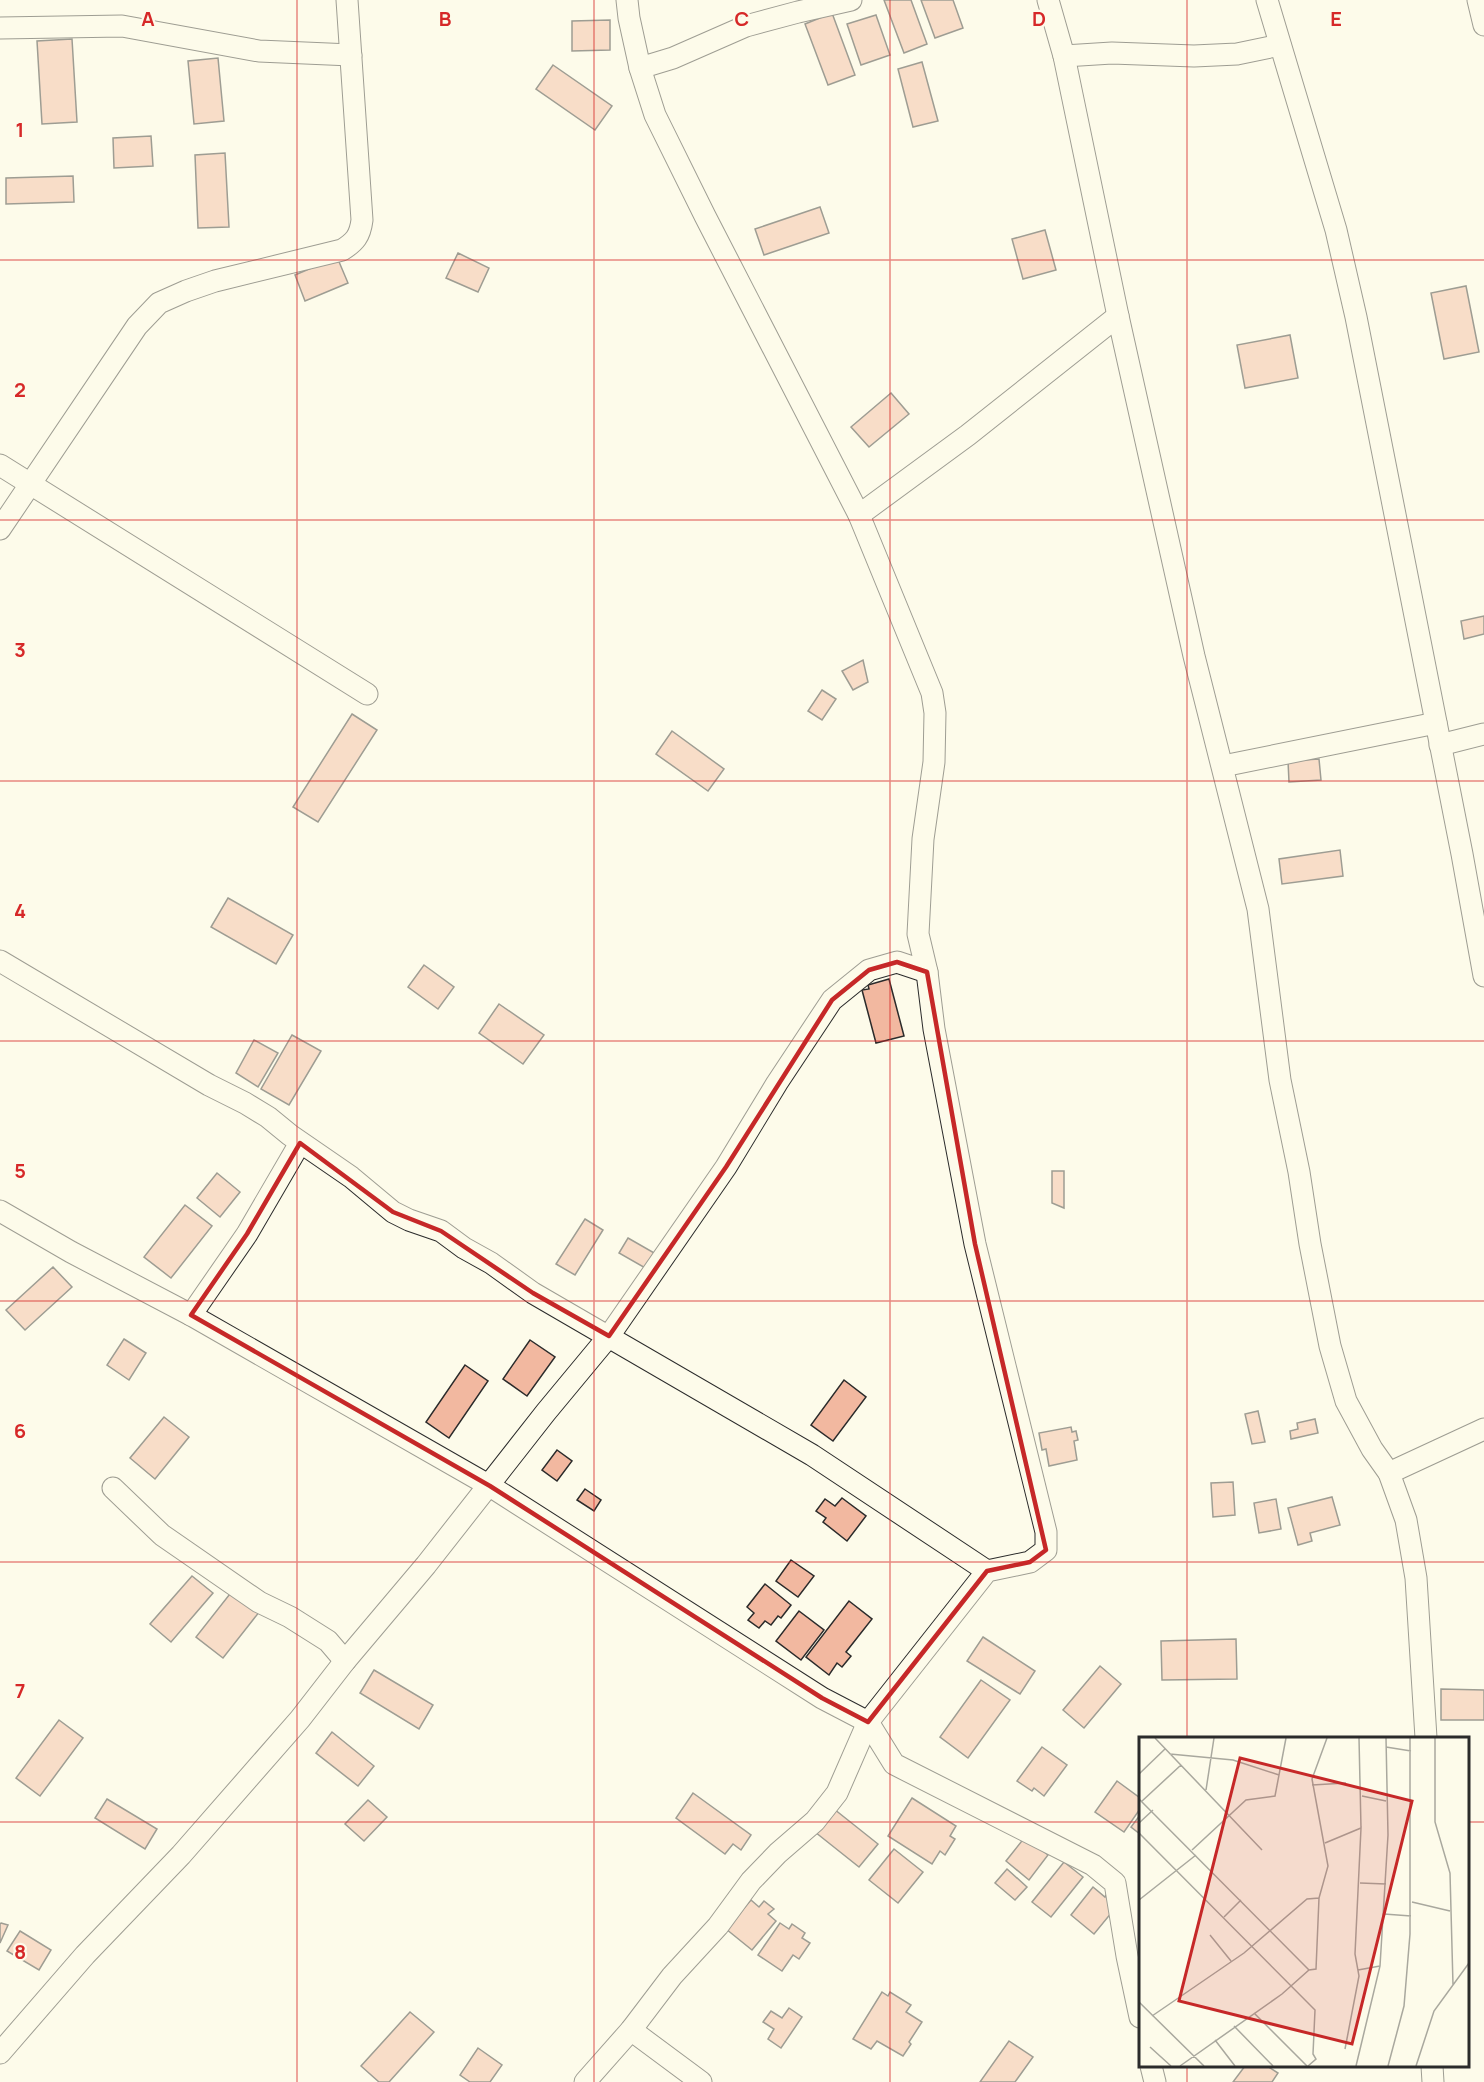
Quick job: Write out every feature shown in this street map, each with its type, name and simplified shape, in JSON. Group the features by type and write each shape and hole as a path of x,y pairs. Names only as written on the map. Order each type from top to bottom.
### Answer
{"street":[{"path":"0,529 137,326 159,303 215,281 342,250 355,242 362,220 347,0"},
{"path":"585,2082 631,2030 672,1976 718,1926 756,1875 815,1821 837,1793 868,1722 987,1571 1030,1562 1046,1550 1046,1532 975,1244 934,1029 927,972 918,934 922,839 934,762 934,699 859,515 660,126 640,68 628,18 627,0"},
{"path":"640,68 673,58 746,26 851,0"},
{"path":"1048,0 1064,56 1194,656 1258,909 1280,1080 1330,1346 1346,1401 1372,1449 1389,1473 1406,1520 1416,1578 1426,1737"},
{"path":"1267,0 1336,230 1356,317 1484,971"},
{"path":"1478,0 1484,25"},
{"path":"0,28 122,26 259,51 351,55"},
{"path":"1064,56 1112,53 1194,56 1236,54 1280,45"},
{"path":"859,515 968,435 1119,316"},
{"path":"0,465 367,694"},
{"path":"1223,766 1436,723"},
{"path":"1440,745 1484,734"},
{"path":"0,960 209,1085 245,1102 351,1177 393,1212 441,1231 532,1293 812,1455 987,1571"},
{"path":"0,2053 85,1955 181,1855 300,1719 609,1336 726,1167 777,1083 832,1000 869,970 897,962 927,972"},
{"path":"191,1315 247,1234 300,1143"},
{"path":"0,1211 70,1252 191,1315 490,1485 822,1698 868,1722 894,1764 1093,1865 1115,1883 1139,2012"},
{"path":"1389,1473 1484,1429"},
{"path":"113,1488 162,1535 259,1602 290,1617 328,1641 345,1661"},
{"path":"631,2030 701,2082"},
{"path":"1151,2067 1155,2082"},
{"path":"1432,2067 1433,2082"}],"highlighted area":[{"path":"897,962 927,972 975,1244 1046,1550 1030,1562 987,1571 868,1722 822,1698 490,1486 191,1315 247,1234 300,1143 393,1212 441,1231 533,1293 609,1336 726,1167 832,1000 869,970"}],"building":[{"path":"884,0 911,0 927,44 904,53"},
{"path":"921,0 953,0 963,28 935,38"},
{"path":"832,13 855,75 828,85 805,24"},
{"path":"876,15 890,55 861,65 847,24"},
{"path":"610,20 610,50 572,51 572,21"},
{"path":"72,39 77,122 42,124 37,41"},
{"path":"218,58 224,121 194,124 188,61"},
{"path":"922,62 938,121 913,127 898,69"},
{"path":"553,65 612,106 595,130 536,89"},
{"path":"151,136 153,166 114,168 113,138"},
{"path":"225,153 229,227 198,228 195,155"},
{"path":"73,176 74,202 6,204 6,178"},
{"path":"820,207 829,233 764,255 755,229"},
{"path":"1045,230 1056,270 1023,279 1012,239"},
{"path":"458,253 489,268 478,292 446,278"},
{"path":"337,257 348,283 305,301 295,275"},
{"path":"1466,286 1479,352 1444,359 1431,293"},
{"path":"1290,335 1298,378 1245,388 1237,345"},
{"path":"891,393 909,414 869,447 851,427"},
{"path":"1484,616 1484,634 1464,639 1461,621"},
{"path":"863,660 868,682 853,690 842,671"},
{"path":"822,690 836,699 822,720 808,711"},
{"path":"352,714 377,730 318,822 293,807"},
{"path":"672,731 724,769 708,791 656,754"},
{"path":"1319,759 1321,780 1289,782 1288,761"},
{"path":"1340,850 1343,876 1282,884 1279,859"},
{"path":"228,898 293,935 276,964 211,927"},
{"path":"424,965 454,987 438,1009 408,987"},
{"path":"889,979 904,1036 876,1043 862,990 869,989 868,985"},
{"path":"499,1004 544,1035 523,1064 479,1033"},
{"path":"292,1035 321,1051 289,1105 261,1089"},
{"path":"254,1040 278,1053 258,1087 236,1073"},
{"path":"1052,1171 1064,1171 1064,1208 1052,1203"},
{"path":"217,1173 240,1192 220,1217 197,1198"},
{"path":"185,1205 212,1226 171,1278 144,1257"},
{"path":"585,1219 603,1230 575,1275 556,1264"},
{"path":"628,1238 656,1254 647,1269 619,1253"},
{"path":"53,1267 72,1287 25,1330 6,1310"},
{"path":"124,1339 146,1353 129,1380 107,1365"},
{"path":"530,1340 555,1357 527,1396 503,1379"},
{"path":"465,1365 488,1381 449,1438 426,1422"},
{"path":"844,1380 866,1397 833,1441 811,1425"},
{"path":"1258,1411 1265,1442 1252,1444 1245,1414"},
{"path":"164,1417 189,1437 155,1479 130,1458"},
{"path":"1315,1419 1318,1433 1291,1439 1290,1431 1298,1429 1297,1423"},
{"path":"1071,1427 1072,1432 1076,1431 1078,1440 1074,1441 1077,1460 1049,1466 1046,1449 1042,1450 1039,1433"},
{"path":"557,1450 572,1461 557,1481 542,1470"},
{"path":"1233,1482 1235,1515 1213,1517 1211,1483"},
{"path":"585,1489 601,1500 594,1511 577,1500"},
{"path":"1332,1497 1340,1525 1310,1533 1312,1541 1298,1545 1288,1508"},
{"path":"842,1498 866,1516 847,1541 823,1522 826,1518 816,1511 825,1499 835,1506"},
{"path":"1276,1499 1281,1529 1259,1533 1254,1503"},
{"path":"791,1560 814,1576 798,1597 776,1581"},
{"path":"192,1576 213,1593 171,1642 150,1624"},
{"path":"765,1584 791,1605 781,1618 778,1616 771,1625 765,1621 759,1628 748,1620 754,1613 747,1607"},
{"path":"233,1590 260,1611 223,1658 196,1637"},
{"path":"849,1601 872,1619 846,1652 851,1656 842,1667 837,1663 829,1675 806,1657"},
{"path":"799,1611 824,1630 801,1660 776,1641"},
{"path":"983,1637 1035,1671 1020,1694 967,1661"},
{"path":"1236,1639 1237,1679 1162,1680 1161,1641"},
{"path":"1100,1666 1121,1684 1084,1728 1063,1710"},
{"path":"374,1670 433,1705 419,1729 360,1693"},
{"path":"981,1680 1010,1700 968,1758 940,1737"},
{"path":"1441,1689 1484,1690 1484,1720 1441,1720"},
{"path":"59,1720 83,1738 40,1796 16,1778"},
{"path":"332,1732 374,1766 358,1786 316,1753"},
{"path":"1042,1747 1067,1765 1044,1796 1034,1788 1032,1791 1017,1781"},
{"path":"1117,1781 1139,1797 1139,1810 1124,1832 1095,1812"},
{"path":"693,1793 751,1835 741,1850 733,1844 725,1854 676,1818"},
{"path":"912,1798 956,1826 950,1836 955,1839 945,1855 940,1851 932,1864 888,1836"},
{"path":"107,1799 157,1829 145,1849 95,1818"},
{"path":"368,1800 387,1817 364,1841 345,1824"},
{"path":"834,1809 878,1844 859,1867 815,1832"},
{"path":"1139,1816 1139,1833 1131,1827"},
{"path":"1025,1837 1048,1855 1029,1880 1006,1861"},
{"path":"894,1849 923,1872 898,1903 869,1880"},
{"path":"1064,1862 1083,1877 1051,1917 1032,1902"},
{"path":"1007,1869 1027,1887 1015,1900 995,1883"},
{"path":"1093,1887 1105,1897 1108,1892 1117,1906 1094,1934 1071,1915"},
{"path":"751,1900 759,1907 764,1901 774,1909 768,1914 776,1921 752,1950 726,1929"},
{"path":"780,1923 789,1929 792,1924 805,1933 802,1938 810,1943 799,1959 793,1955 782,1971 758,1955"},
{"path":"0,1924 8,1925 0,1943"},
{"path":"20,1931 51,1950 39,1970 7,1951"},
{"path":"882,1992 888,1996 890,1992 911,2005 906,2012 922,2022 903,2056 877,2041 871,2049 853,2039"},
{"path":"789,2008 802,2017 781,2048 768,2039 774,2029 763,2022 771,2011 782,2018"},
{"path":"410,2012 434,2032 389,2082 379,2082 361,2066"},
{"path":"1009,2041 1033,2057 1015,2082 980,2082"},
{"path":"478,2048 502,2065 490,2082 470,2082 460,2075"},
{"path":"1244,2067 1269,2067 1278,2073 1272,2082 1233,2082"}]}
